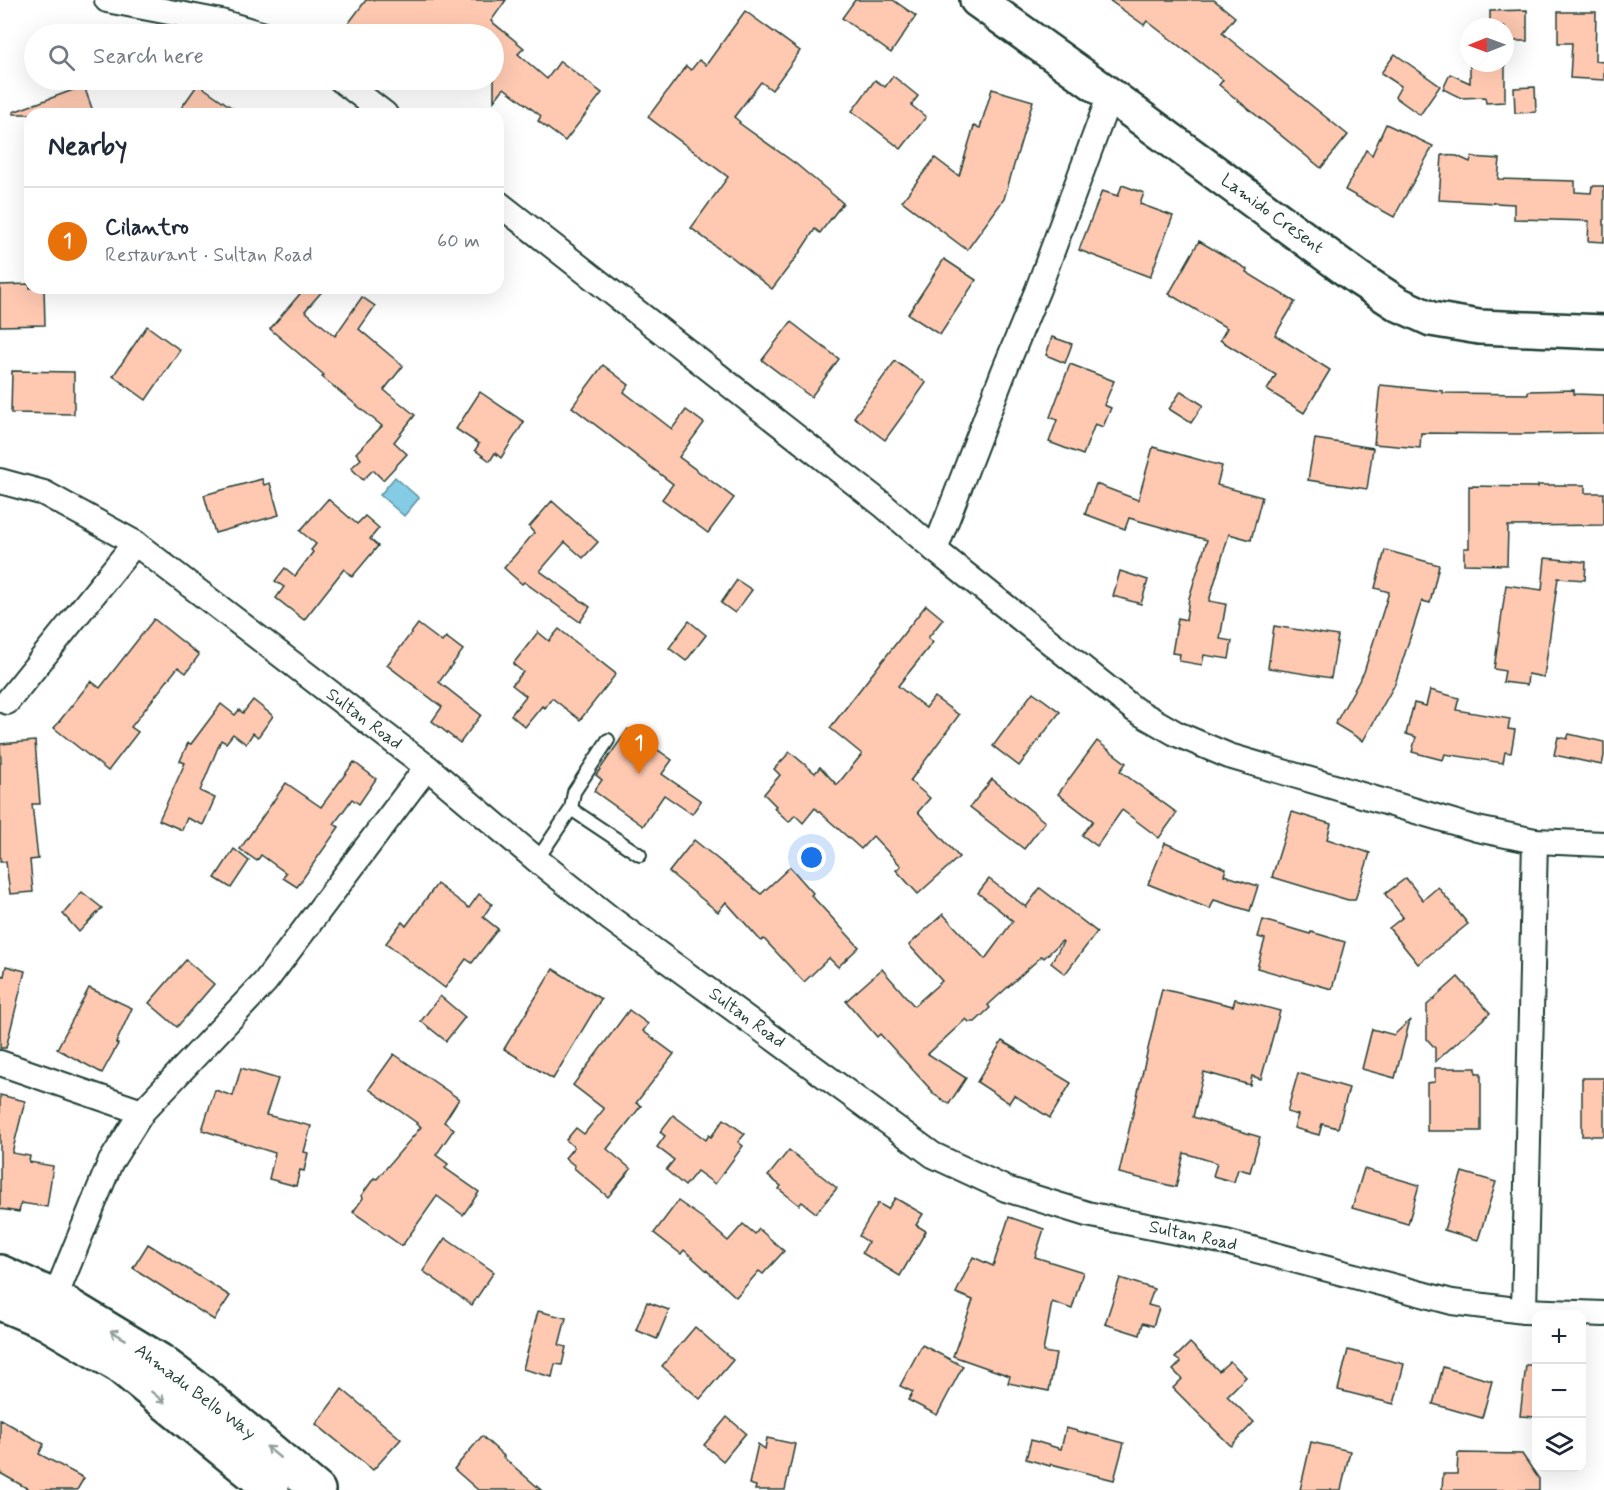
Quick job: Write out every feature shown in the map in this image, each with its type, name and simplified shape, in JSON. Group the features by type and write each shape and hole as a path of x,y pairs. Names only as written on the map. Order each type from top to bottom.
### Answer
{"street":[{"path":"107,0 228,24"},
{"name":"Lamido Cresent","path":"977,0 1358,278 1398,304 1431,319 1479,327 1604,332"},
{"path":"354,90 377,108"},
{"path":"935,550 1004,370 1038,289 1110,95"},
{"path":"504,208 873,497 935,550 1135,710 1177,734 1241,759 1477,829 1535,841 1604,844"},
{"name":"Sultan Road","path":"0,481 44,493 135,543 427,767 537,860 611,918 933,1155 1006,1189 1087,1214 1226,1242 1452,1302 1524,1311 1604,1314"},
{"path":"7,702 135,543"},
{"path":"50,1309 110,1163 142,1112 265,982 427,767"},
{"path":"1524,1311 1535,841"},
{"path":"0,1063 142,1112"},
{"name":"Ahmadu Bello Way","path":"0,1272 50,1309 272,1490"},
{"name":"Ahmadu Bello Way","path":"0,1303 50,1309 159,1360 199,1390 318,1490"}],"lane":[{"path":"537,860 571,809 574,792 608,740"},
{"path":"571,809 640,855"}],"water":[{"path":"395,477 419,498 404,516 380,495"}],"building":[{"path":"366,0 506,0 491,21 495,24 348,24"},
{"path":"855,0 893,0 916,16 891,53 842,18"},
{"path":"1109,0 1214,0 1235,17 1222,33 1348,135 1321,168 1219,85 1223,80 1147,21 1144,25"},
{"path":"1527,10 1527,41 1514,41 1514,18 1490,18 1490,11"},
{"path":"745,11 800,51 772,90 761,82 734,117 843,203 820,233 815,229 772,289 691,228 728,177 648,117 686,66 691,70 699,60 706,65"},
{"path":"1558,12 1596,12 1595,61 1604,62 1604,80 1570,78 1572,43 1558,43"},
{"path":"504,32 524,48 518,54 547,79 560,61 602,93 565,141 538,121 541,116 504,88"},
{"path":"1395,54 1440,86 1420,115 1395,97 1401,86 1381,73"},
{"path":"1470,72 1505,72 1505,102 1486,103 1485,97 1461,98 1443,89 1450,74 1470,83"},
{"path":"893,76 918,96 911,105 926,117 901,149 852,111 875,80 885,87"},
{"path":"1535,87 1536,112 1515,113 1514,88"},
{"path":"992,89 1033,101 1004,199 967,250 902,201 935,158 959,176 974,126 980,128"},
{"path":"73,90 85,90 92,108 24,108 24,114 13,114 13,112"},
{"path":"194,90 207,90 232,108 181,108"},
{"path":"494,90 502,90 494,101"},
{"path":"1386,124 1433,146 1394,217 1345,190 1366,150 1372,155"},
{"path":"1442,155 1457,156 1470,162 1472,157 1500,159 1498,179 1575,181 1575,192 1591,193 1592,186 1604,186 1604,242 1588,241 1589,221 1514,219 1514,204 1439,200"},
{"path":"1122,185 1144,193 1140,204 1173,216 1150,277 1079,250 1102,191 1118,196"},
{"path":"1199,241 1247,269 1246,272 1295,302 1275,335 1330,370 1304,413 1267,390 1276,375 1220,340 1227,328 1169,294"},
{"path":"944,259 976,280 940,335 908,314"},
{"path":"24,284 24,294 44,294 45,325 0,326 0,285"},
{"path":"300,294 320,294 305,311 335,336 362,297 375,306 359,329 403,366 384,390 415,415 394,442 407,454 383,480 373,470 363,480 351,468 361,459 356,453 382,426 322,377 324,375 270,329"},
{"path":"791,322 839,359 811,397 762,360"},
{"path":"147,326 180,350 146,400 113,376"},
{"path":"1052,337 1072,344 1065,363 1046,355"},
{"path":"895,361 926,383 885,440 854,417"},
{"path":"1070,364 1114,381 1104,405 1111,408 1103,427 1095,424 1083,455 1049,442 1057,420 1050,417"},
{"path":"603,365 629,385 624,392 672,429 686,410 704,423 679,457 734,498 708,533 662,499 673,484 572,407"},
{"path":"12,371 74,372 74,414 11,413"},
{"path":"1380,385 1443,391 1443,393 1528,394 1528,391 1574,390 1574,394 1604,395 1604,433 1421,433 1420,448 1374,444"},
{"path":"1181,391 1203,405 1191,423 1169,409"},
{"path":"480,392 524,422 501,458 495,453 490,461 475,450 479,444 456,429"},
{"path":"1315,439 1373,448 1367,489 1308,480"},
{"path":"1153,447 1222,466 1217,485 1262,497 1251,540 1229,534 1209,601 1226,604 1220,639 1232,641 1229,659 1204,655 1202,665 1179,661 1180,654 1172,653 1178,618 1186,620 1189,598 1207,540 1129,518 1125,529 1085,514 1096,484 1138,500"},
{"path":"262,479 264,485 270,483 279,515 215,533 204,495"},
{"path":"1538,485 1585,485 1585,493 1604,493 1604,525 1508,526 1507,565 1464,564 1464,548 1469,548 1469,486 1538,487"},
{"path":"328,499 357,524 365,516 379,528 370,539 378,546 352,577 344,569 304,620 276,598 284,587 275,581 285,568 295,576 313,552 311,550 316,544 300,531"},
{"path":"552,501 598,542 583,558 565,542 540,571 590,607 580,622 524,582 522,584 504,568 534,533 529,527"},
{"path":"1385,550 1439,565 1430,603 1422,601 1395,684 1363,741 1335,724 1364,672 1389,592 1375,588"},
{"path":"1545,558 1586,562 1585,580 1558,578 1544,677 1528,674 1527,685 1503,682 1505,671 1494,669 1506,585 1542,590"},
{"path":"1120,571 1148,580 1141,604 1113,596"},
{"path":"737,580 752,590 735,613 721,603"},
{"path":"926,605 943,619 928,638 933,642 898,686 926,708 934,697 959,715 910,781 930,798 918,812 959,857 918,894 896,870 901,866 873,836 861,849 815,808 803,823 795,815 789,822 774,808 776,806 764,794 780,775 774,769 790,752 815,773 820,767 837,785 862,754 830,728"},
{"path":"154,619 199,655 186,673 178,667 131,727 138,732 108,771 54,728 91,681 100,688"},
{"path":"689,621 706,635 686,661 669,648"},
{"path":"418,624 442,642 446,637 463,650 439,682 481,715 460,743 432,721 442,707 387,665"},
{"path":"1274,626 1338,636 1331,678 1268,668"},
{"path":"559,629 616,674 580,720 552,698 545,708 542,706 525,727 511,715 526,696 512,685 523,672 513,664 538,632 549,641"},
{"path":"1430,690 1459,698 1456,710 1510,719 1508,729 1515,730 1511,753 1505,752 1503,763 1445,754 1443,760 1412,752 1416,737 1406,734 1414,703 1426,706"},
{"path":"1033,692 1060,712 1019,766 993,746"},
{"path":"253,700 273,716 258,737 253,733 246,744 233,734 226,743 221,740 200,791 215,798 203,825 187,818 182,830 159,820 185,763 180,761 188,743 191,744 221,704 235,715 239,710 243,713"},
{"path":"628,729 672,760 662,774 701,801 692,814 664,795 643,826 594,791 602,780 596,775"},
{"path":"1569,734 1604,742 1602,765 1554,755 1558,737 1567,739"},
{"path":"35,741 40,804 32,804 38,859 30,860 33,892 10,894 6,862 0,862 0,744"},
{"path":"1097,741 1126,763 1120,771 1177,813 1159,838 1122,810 1097,846 1082,835 1093,821 1058,794"},
{"path":"354,762 376,779 359,804 352,799 334,824 339,827 297,887 283,878 286,873 261,855 257,861 240,849 286,783 321,807"},
{"path":"992,779 1045,822 1024,849 970,807"},
{"path":"1292,812 1331,824 1327,839 1370,853 1355,900 1348,900 1272,877"},
{"path":"694,840 761,894 790,867 813,893 811,895 859,947 838,967 829,958 804,982 764,939 761,941 726,902 718,912 669,872"},
{"path":"1165,843 1226,869 1224,875 1258,886 1250,911 1214,900 1210,909 1148,884"},
{"path":"234,849 249,861 231,888 215,878"},
{"path":"1406,878 1423,900 1438,887 1468,924 1418,964 1389,928 1403,917 1385,894"},
{"path":"989,879 1026,907 1040,888 1097,932 1065,974 1051,963 1062,941 988,1005 990,1008 975,1022 969,1022 966,1019 928,1054 966,1078 949,1104 932,1093 880,1034 877,1037 846,1001 882,969 914,1006 942,981 909,945 943,914 985,959 1013,921 978,893"},
{"path":"437,884 469,908 479,894 492,904 483,917 498,929 472,963 466,959 445,988 386,943 402,922 406,926"},
{"path":"82,892 102,908 79,932 63,914"},
{"path":"1263,920 1345,942 1332,989 1257,968 1265,939 1258,937"},
{"path":"186,960 214,984 177,1027 149,1003"},
{"path":"6,966 25,971 6,1048 0,1048 0,975 4,976"},
{"path":"553,969 601,999 553,1079 504,1049"},
{"path":"1458,977 1490,1013 1435,1062 1435,1048 1427,1039 1427,1005"},
{"path":"89,988 132,1008 116,1043 118,1044 102,1073 57,1049"},
{"path":"1162,989 1233,1006 1235,999 1280,1011 1261,1079 1252,1076 1250,1085 1204,1072 1193,1117 1260,1137 1250,1172 1238,1169 1234,1182 1213,1176 1217,1163 1184,1153 1176,1187 1119,1173"},
{"path":"440,996 465,1017 446,1041 421,1021"},
{"path":"629,1010 648,1024 643,1031 674,1054 636,1103 641,1106 607,1149 631,1169 608,1197 565,1158 574,1147 566,1140 576,1128 584,1134 604,1109 573,1085"},
{"path":"1410,1020 1395,1078 1362,1069 1372,1029 1394,1035"},
{"path":"1002,1041 1071,1083 1050,1118 1014,1095 1009,1103 977,1082"},
{"path":"394,1054 459,1099 444,1122 454,1129 436,1155 448,1164 445,1168 479,1192 463,1215 437,1196 402,1246 353,1212 374,1178 377,1179 421,1127 369,1089"},
{"path":"241,1068 278,1079 266,1115 311,1126 304,1152 308,1153 304,1171 300,1170 296,1186 269,1179 275,1153 202,1130 215,1090 233,1096"},
{"path":"1435,1068 1476,1068 1476,1073 1481,1073 1481,1131 1427,1131 1427,1083 1435,1082"},
{"path":"1298,1073 1349,1088 1338,1128 1322,1124 1319,1135 1294,1128 1298,1115 1287,1112"},
{"path":"1582,1078 1604,1078 1604,1136 1582,1136"},
{"path":"0,1095 25,1101 12,1153 30,1156 29,1162 53,1166 47,1207 21,1203 19,1212 0,1209"},
{"path":"673,1115 706,1140 709,1135 711,1137 724,1119 745,1134 738,1142 743,1146 715,1184 697,1171 685,1186 666,1170 674,1160 657,1147 665,1136 660,1132"},
{"path":"789,1150 837,1188 816,1213 802,1202 799,1205 779,1189 781,1186 768,1176"},
{"path":"1364,1169 1419,1185 1408,1224 1352,1208"},
{"path":"1462,1172 1496,1182 1478,1240 1444,1230"},
{"path":"895,1198 923,1214 916,1225 926,1231 900,1276 862,1253 868,1242 859,1236 878,1203 888,1209"},
{"path":"678,1201 701,1217 728,1241 743,1224 755,1234 759,1229 784,1251 763,1274 759,1271 736,1297 684,1250 681,1254 654,1233"},
{"path":"1009,1217 1044,1229 1035,1257 1083,1272 1072,1309 1052,1302 1043,1352 1056,1354 1049,1391 1008,1383 1010,1376 953,1356 973,1300 956,1293 973,1257 993,1266"},
{"path":"445,1238 494,1272 472,1305 423,1271"},
{"path":"148,1244 230,1296 214,1320 133,1268"},
{"path":"1120,1278 1154,1289 1148,1305 1159,1308 1153,1326 1143,1323 1140,1335 1105,1324"},
{"path":"647,1302 669,1310 657,1339 636,1330"},
{"path":"538,1311 566,1318 559,1345 566,1347 562,1365 555,1364 552,1377 523,1369"},
{"path":"695,1327 733,1360 700,1399 662,1366"},
{"path":"1190,1343 1219,1371 1230,1361 1246,1377 1227,1396 1254,1422 1231,1446 1173,1388 1182,1379 1173,1370 1181,1362 1175,1358"},
{"path":"922,1345 963,1366 937,1415 908,1400 913,1392 900,1386"},
{"path":"1348,1350 1404,1364 1394,1404 1338,1390"},
{"path":"1526,1365 1532,1365 1532,1417 1520,1416"},
{"path":"1443,1367 1492,1381 1482,1418 1433,1404"},
{"path":"342,1389 401,1439 373,1470 316,1424"},
{"path":"727,1417 746,1433 723,1461 704,1445"},
{"path":"0,1419 44,1444 39,1454 84,1478 77,1490 30,1490 0,1473"},
{"path":"1066,1428 1124,1443 1114,1480 1026,1459 1031,1440 1061,1449"},
{"path":"482,1436 541,1490 478,1490 454,1469"},
{"path":"767,1438 795,1444 785,1490 755,1490 756,1486 749,1484 758,1444 765,1449"},
{"path":"1311,1442 1350,1451 1341,1490 1300,1490"},
{"path":"1458,1453 1522,1454 1532,1472 1539,1479 1539,1490 1442,1490 1443,1474 1457,1474"}],"place":[{"name":"Cilantro","path":"639,774"}]}
